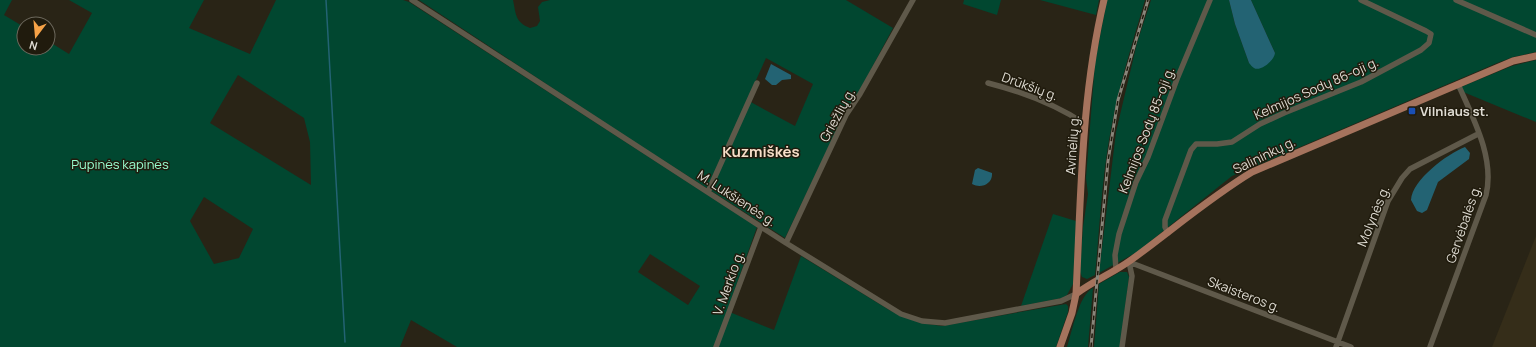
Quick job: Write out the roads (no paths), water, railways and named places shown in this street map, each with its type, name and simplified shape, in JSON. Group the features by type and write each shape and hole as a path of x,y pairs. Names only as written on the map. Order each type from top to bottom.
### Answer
{"main road":[{"name":"Avinėlių g.","path":"1076,294 1085,124 1094,41 1104,0"},
{"name":"Salininkų g.","path":"1076,294 1086,286 1129,262 1214,197 1252,172 1513,61 1536,56"},
{"path":"1060,347 1072,313 1076,294"}],"street":[{"name":"M. Lukšienės g.","path":"412,0 761,227 901,314 933,323 945,323 1053,303 1076,294"},
{"name":"Griežlių g.","path":"786,243 846,115 861,93 913,0"},
{"name":"Kelmijos Sodų 85-oji g.","path":"1116,270 1115,255 1136,182 1148,157 1210,0"},
{"name":"Kelmijos Sodų 86-oji g.","path":"1168,233 1165,227 1165,220 1192,150 1196,144 1232,142 1266,121 1361,82 1412,57 1429,43 1431,37 1426,31 1361,0"},
{"path":"1456,0 1536,35"},
{"path":"708,192 757,83"},
{"name":"Drūkšių g.","path":"988,83 1027,94 1052,104 1085,124"},
{"name":"Gervėbalės g.","path":"1430,347 1489,184 1488,162 1458,84"},
{"name":"Molynės g.","path":"1337,344 1388,201 1402,178 1410,169 1478,134"},
{"name":"V. Merkio g.","path":"716,347 761,227"},
{"path":"1122,347 1132,276 1129,262"},
{"name":"Skaisteros g.","path":"1129,262 1337,344 1351,347"}],"water":[{"path":"1229,0 1251,0 1275,53 1272,59 1263,67 1257,69 1253,68 1249,63 1235,24"},
{"path":"771,64 791,75 791,79 782,80 776,85 772,85 765,79"},
{"path":"1465,147 1470,153 1469,159 1438,182 1427,210 1422,213 1417,211 1411,200 1417,184 1424,176 1449,155"},
{"path":"978,168 992,173 991,180 983,186 972,184 975,170"}],"waterway":[{"path":"326,0 345,342"}],"railway":[{"path":"1091,347 1108,161 1118,100 1148,0"}],"place":[{"name":"Vilniaus st.","path":"1412,111"}],"district":[{"name":"Kuzmiškės","path":"761,152"}],"park label":[{"name":"Pupinės kapinės","path":"120,164"}]}
